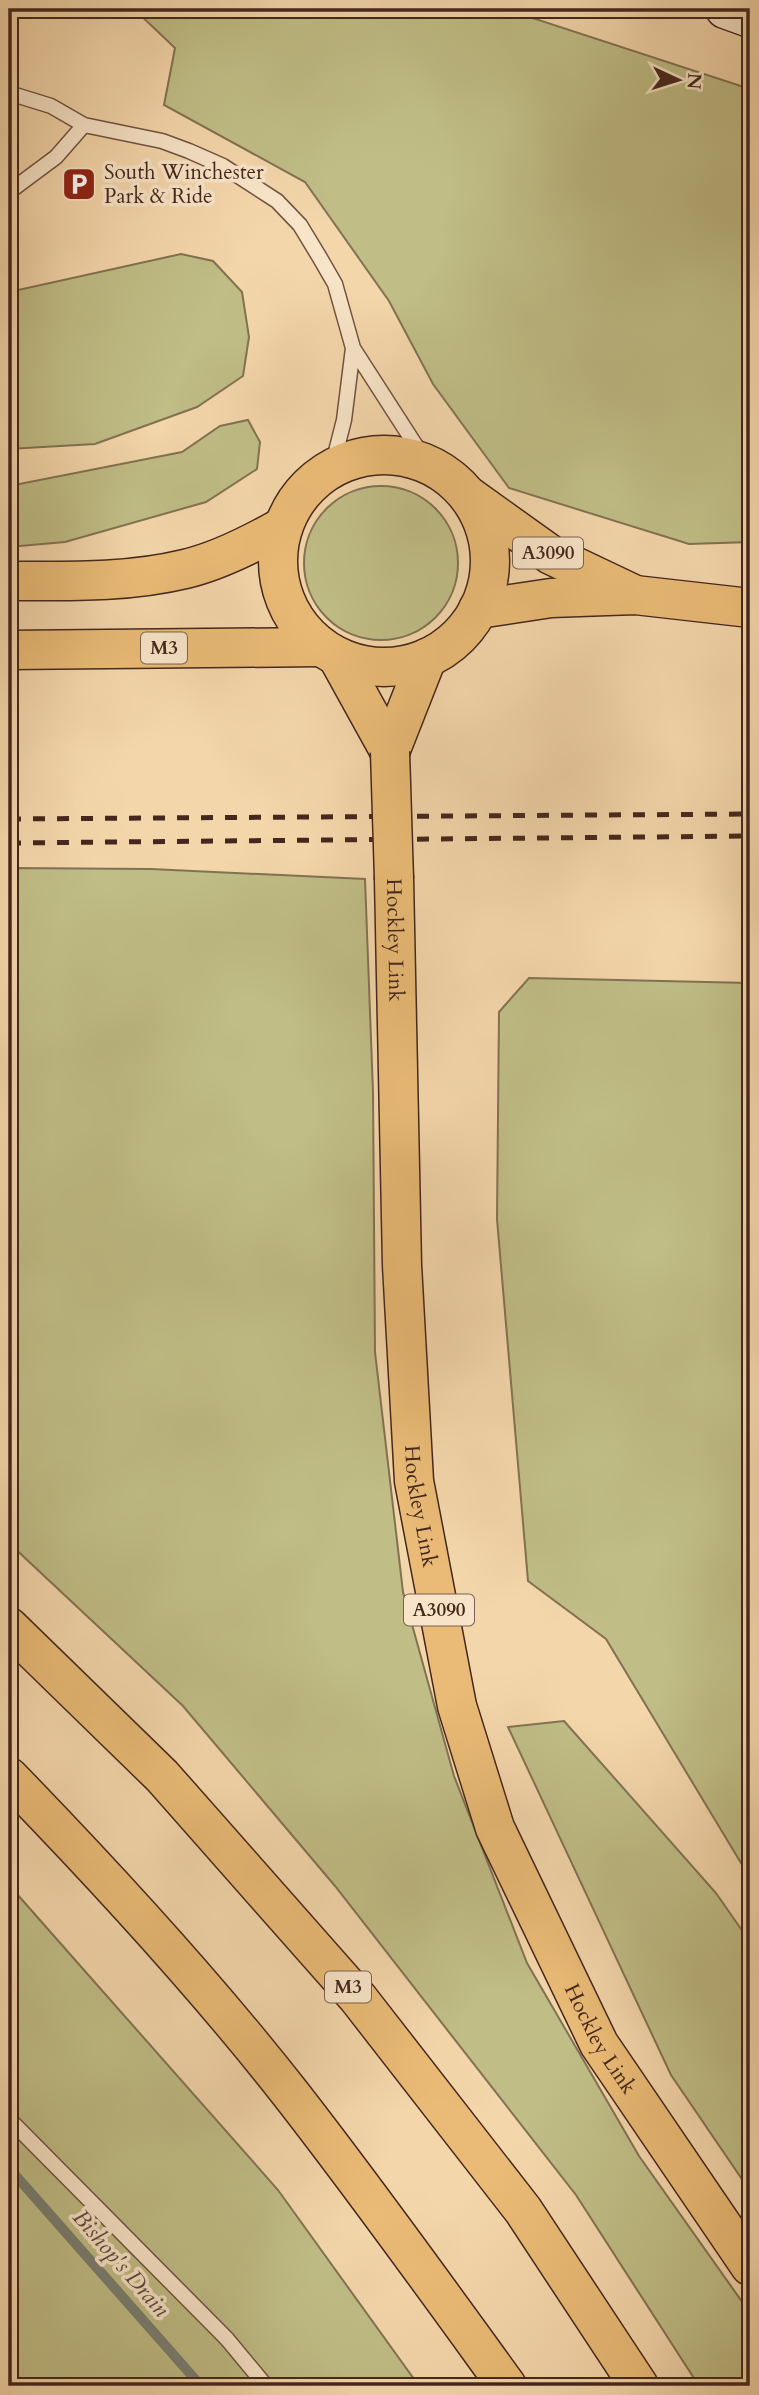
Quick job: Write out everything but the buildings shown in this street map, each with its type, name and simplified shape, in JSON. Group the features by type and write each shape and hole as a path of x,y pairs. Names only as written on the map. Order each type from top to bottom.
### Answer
{"main road":[{"path":"379,454 403,456 427,463 449,477 468,496 483,522 490,551 488,581 478,609 457,638 427,658 398,667 367,666 329,652 301,628 287,605 279,580 278,553 282,527 294,503 311,482 332,467 355,458 379,454"},
{"name":"A3090","path":"468,496 551,555 635,595"},
{"path":"9,581 101,581 185,569 246,547 282,527"},
{"name":"A3090","path":"478,609 551,598 635,595 750,608"},
{"name":"M3","path":"9,650 329,652"},
{"name":"Hockley Link","path":"329,652 390,752"},
{"name":"Hockley Link","path":"427,658 390,752 402,1265 414,1482 457,1706 495,1828 599,2044 750,2266"},
{"name":"M3","path":"9,1628 162,1776 358,1998 523,2210 639,2386"},
{"path":"9,1777 96,1867 194,1976 280,2081 391,2226 507,2386"}],"street":[{"path":"725,9 750,18"}],"lane":[{"path":"9,93 51,106 84,125 162,141 189,151 223,166 277,201 300,225 335,284 352,348 427,463"},
{"path":"9,191 56,157 84,125"},
{"path":"332,467 344,421 352,348"},
{"path":"9,2119 227,2339 267,2386"}],"shaded area":[{"path":"134,9 505,9 750,89 750,542 689,544 509,488 433,384 389,301 305,182 164,105 175,48"},
{"path":"181,254 213,261 242,292 249,337 243,376 197,407 95,444 9,449 9,292"},
{"path":"248,420 260,442 257,469 206,502 65,542 9,547 9,486 182,452 220,426"},
{"path":"381,486 410,492 435,509 452,534 458,563 452,592 435,617 410,634 381,640 352,634 327,617 310,592 304,563 310,534 327,509 352,492"},
{"path":"9,868 151,869 365,879 373,1092 375,1352 403,1592 454,1776 527,1963 639,2156 750,2313 750,2386 699,2386 576,2195 335,1886 183,1706 9,1543"},
{"path":"529,978 750,983 750,1878 606,1639 528,1581 497,1219 499,1012"},
{"path":"564,1721 716,1893 750,1942 750,2191 671,2075 508,1727"},
{"path":"9,1885 278,2190 419,2386 9,2386"}],"waterway":[{"name":"Bishop's Drain","path":"9,2168 201,2386"}],"railway":[{"path":"9,819 750,814"},
{"path":"9,843 750,836"}],"place":[{"name":"South Winchester Park & Ride","path":"79,184"}]}
